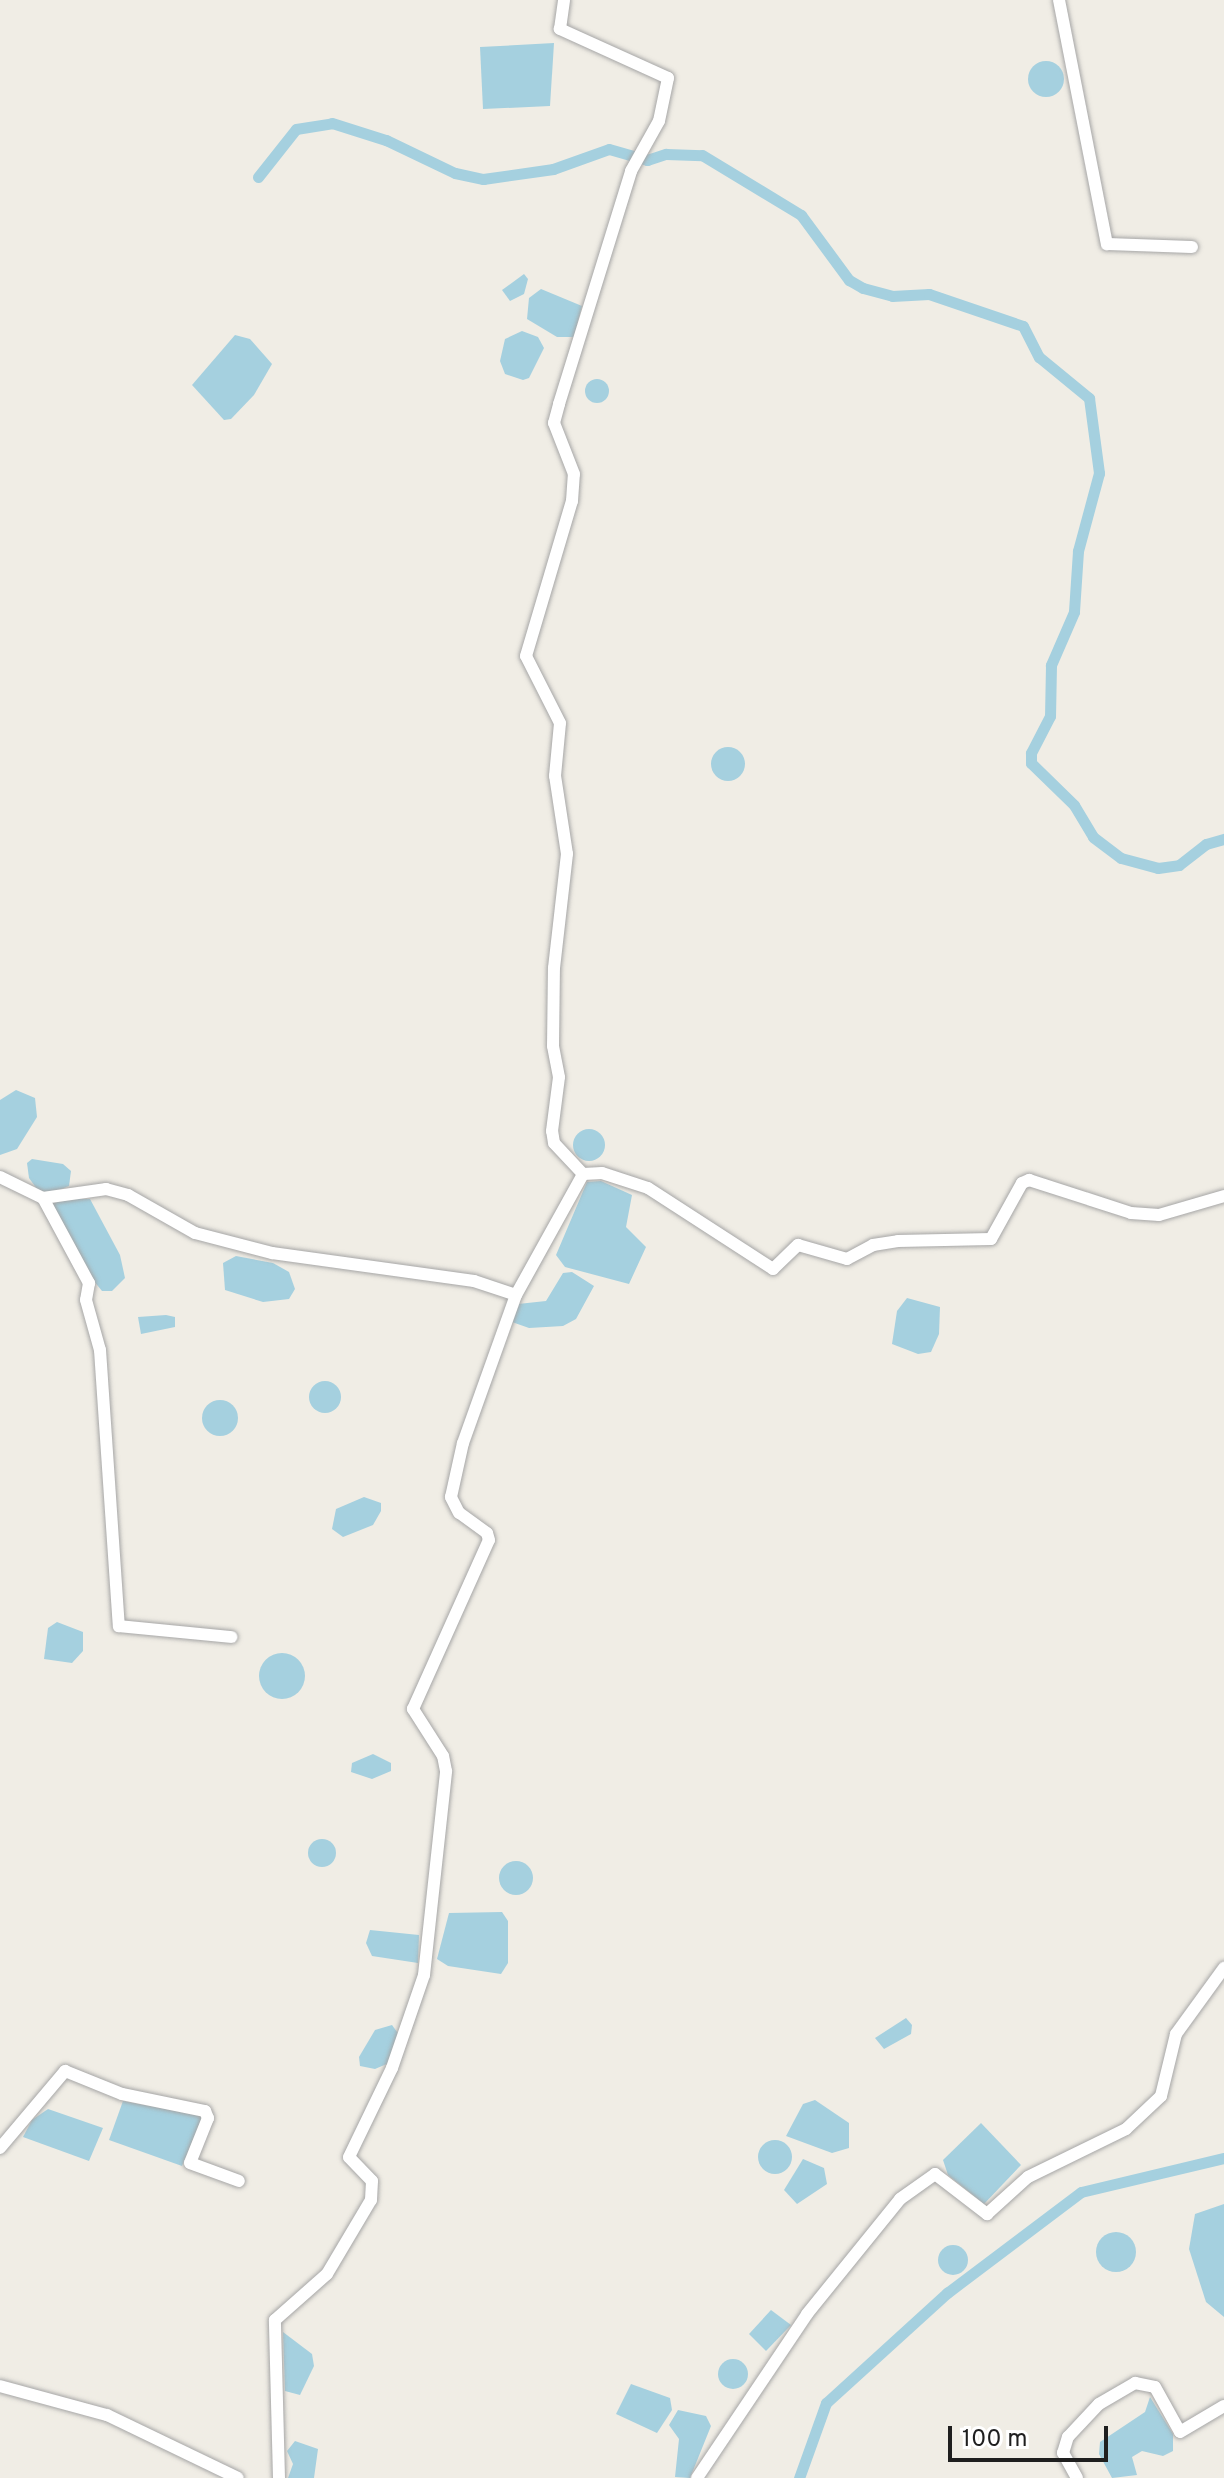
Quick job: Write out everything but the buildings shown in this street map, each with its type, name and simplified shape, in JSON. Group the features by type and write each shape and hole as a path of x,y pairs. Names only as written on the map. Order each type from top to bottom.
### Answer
{"street":[{"path":"564,0 560,29 668,78 659,121 631,171 554,423 574,474 572,501 526,656 560,723 555,776 567,854 554,968 553,1046 559,1077 552,1131 554,1143 583,1174 602,1173 648,1188 773,1269 798,1245 847,1259 873,1245 898,1241 991,1239 1022,1183 1029,1180 1131,1213 1159,1215 1224,1196"},
{"path":"1059,0 1107,244 1192,247"},
{"path":"279,2478 275,2320 327,2274 371,2200 372,2181 349,2157 392,2068 424,1975 446,1771 443,1756 413,1709 489,1540 487,1533 459,1513 451,1497 484,1374 516,1295 583,1174"},
{"path":"0,1177 43,1198 106,1189 128,1195 155,1214 210,1237 323,1261 474,1281 516,1295"},
{"path":"43,1198 89,1283 86,1300 100,1350 119,1626 231,1637"},
{"path":"697,2478 814,2304 900,2199 935,2174 987,2214 1028,2177 1126,2129 1161,2096 1176,2034 1224,1968"},
{"path":"0,2148 65,2071 122,2094 205,2111 208,2118 190,2163 239,2181"},
{"path":"1077,2478 1063,2453 1068,2437 1099,2404 1121,2390 1148,2382 1180,2432 1224,2406"},
{"path":"0,2386 107,2415 238,2478"}],"water":[{"path":"554,43 550,106 483,109 480,47"},
{"path":"1046,61 1058,67 1064,79 1058,91 1046,97 1034,91 1028,79 1034,67"},
{"path":"524,274 528,279 524,294 510,301 502,290"},
{"path":"541,289 582,306 574,337 557,337 527,319 529,298"},
{"path":"522,331 538,337 544,348 529,378 523,380 505,374 500,361 505,339"},
{"path":"235,335 250,339 272,364 254,395 231,419 224,420 192,385"},
{"path":"597,379 605,383 609,391 605,399 597,403 589,399 585,391 589,383"},
{"path":"728,747 740,752 745,764 740,776 728,781 716,776 711,764 716,752"},
{"path":"16,1090 35,1098 37,1117 17,1149 0,1155 0,1100"},
{"path":"589,1129 600,1134 605,1145 600,1156 589,1161 578,1156 573,1145 578,1134"},
{"path":"32,1159 63,1164 71,1171 69,1186 49,1194 37,1189 29,1178 27,1163"},
{"path":"601,1181 632,1195 626,1227 646,1247 629,1284 565,1267 556,1255 587,1182"},
{"path":"90,1199 120,1255 125,1278 112,1291 102,1291 93,1280 50,1203"},
{"path":"236,1256 273,1263 289,1272 295,1289 289,1299 263,1302 225,1290 223,1263"},
{"path":"572,1272 594,1286 576,1319 563,1326 529,1328 512,1322 518,1304 546,1301 563,1273"},
{"path":"907,1298 940,1307 939,1334 931,1352 918,1354 892,1344 897,1311"},
{"path":"138,1317 175,1317 175,1327 141,1334"},
{"path":"325,1381 337,1385 341,1397 337,1409 325,1413 313,1409 309,1397 313,1385"},
{"path":"220,1400 232,1406 238,1418 232,1430 220,1436 208,1430 202,1418 208,1406"},
{"path":"364,1497 381,1503 381,1511 373,1525 343,1537 332,1529 336,1509"},
{"path":"57,1622 83,1632 83,1651 72,1663 44,1659 48,1628"},
{"path":"282,1653 298,1660 305,1676 298,1692 282,1699 266,1692 259,1676 266,1660"},
{"path":"373,1754 391,1763 391,1771 372,1779 351,1772 352,1763"},
{"path":"322,1839 332,1843 336,1853 332,1863 322,1867 312,1863 308,1853 312,1843"},
{"path":"516,1861 528,1866 533,1878 528,1890 516,1895 504,1890 499,1878 504,1866"},
{"path":"502,1912 508,1921 508,1963 501,1974 448,1966 437,1959 449,1913"},
{"path":"370,1930 419,1935 418,1963 372,1956 366,1943"},
{"path":"906,2018 912,2025 911,2034 884,2049 875,2038"},
{"path":"392,2025 400,2036 389,2063 375,2069 360,2066 359,2057 375,2030"},
{"path":"815,2100 849,2123 849,2148 832,2153 786,2136 803,2104"},
{"path":"123,2101 203,2116 182,2166 109,2140"},
{"path":"48,2109 103,2128 89,2161 23,2137 32,2120"},
{"path":"981,2123 1021,2165 984,2204 948,2175 943,2160"},
{"path":"775,2140 787,2145 792,2157 787,2169 775,2174 763,2169 758,2157 763,2145"},
{"path":"803,2159 824,2168 827,2184 797,2204 784,2190"},
{"path":"1224,2204 1224,2317 1206,2302 1189,2249 1195,2214"},
{"path":"1116,2232 1130,2238 1136,2252 1130,2266 1116,2272 1102,2266 1096,2252 1102,2238"},
{"path":"953,2245 959,2246 967,2254 967,2266 959,2274 953,2275 947,2274 939,2266 938,2260 939,2254 947,2246"},
{"path":"771,2310 791,2325 766,2351 749,2334"},
{"path":"283,2332 312,2354 314,2366 300,2395 285,2391"},
{"path":"733,2359 744,2363 748,2374 744,2385 733,2389 722,2385 718,2374 722,2363"},
{"path":"631,2384 670,2398 672,2410 657,2433 616,2414"},
{"path":"1150,2397 1173,2434 1173,2451 1163,2456 1142,2451 1132,2457 1137,2475 1112,2478 1099,2454 1100,2442 1145,2412"},
{"path":"678,2410 706,2416 711,2426 690,2478 675,2477 679,2439 669,2425"},
{"path":"295,2441 318,2449 314,2478 288,2478 293,2464 287,2451"}],"waterway":[{"path":"258,177 296,129 332,123 386,140 455,173 483,179 553,169 609,149 647,160 666,154 702,155 801,215 849,280 863,288 892,296 929,294 1023,326 1039,357 1089,398 1099,473 1078,551 1074,612 1051,665 1050,716 1031,753 1031,763 1074,805 1093,837 1121,858 1158,868 1179,865 1206,844 1224,839"},
{"path":"799,2478 826,2403 947,2293 1081,2192 1224,2158"}]}
